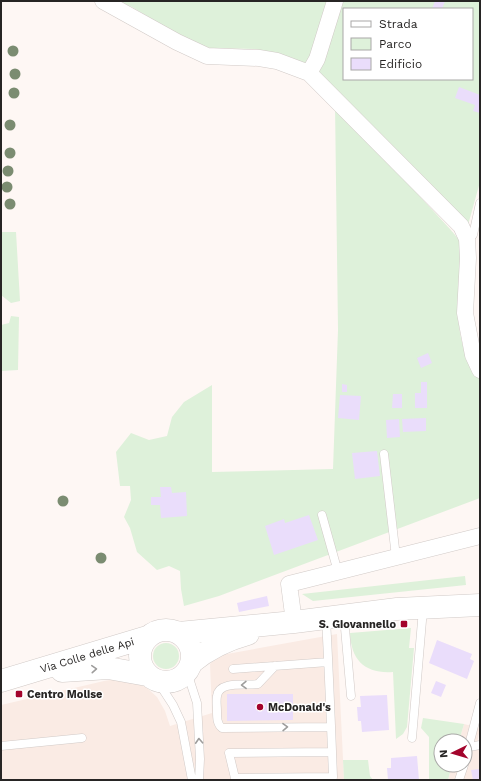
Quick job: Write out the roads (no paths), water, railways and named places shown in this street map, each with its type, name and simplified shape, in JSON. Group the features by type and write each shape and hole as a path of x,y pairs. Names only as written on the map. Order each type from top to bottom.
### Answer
{"main road":[{"path":"294,622 231,639 203,653 179,679 169,683 153,678 141,667 139,656 141,646 147,637 154,632 162,630 179,632 294,622 397,609 480,604"},
{"path":"179,632 187,640 192,651 189,668"},
{"name":"Via Colle delle Api","path":"1,681 147,637"},
{"name":"Via Colle delle Api","path":"27,674 108,668 153,678"}],"street":[{"path":"103,1 177,42 207,56 259,58 277,61 309,73 461,226 466,239 468,258 465,313 473,355 480,370"},
{"path":"309,73 317,58 335,1"},
{"path":"294,622 289,584 480,536"}],"lane":[{"path":"466,239 473,235 480,203"},
{"path":"384,454 396,557"},
{"path":"322,515 338,572"},
{"path":"412,738 423,608"},
{"path":"332,752 230,753 236,778 334,777 328,662 335,617"},
{"path":"335,617 351,696"},
{"path":"233,669 328,662"},
{"path":"275,666 258,684 228,685 221,688 217,695 219,726 222,728 331,727"},
{"path":"189,668 197,704 200,759 199,780"},
{"path":"153,678 173,705 181,722 192,780"},
{"path":"472,733 480,703"},
{"path":"1,746 82,738"}],"place":[{"name":"S. Giovannello","path":"404,624"},
{"name":"Centro Molise","path":"19,694"},
{"name":"McDonald's","path":"260,707"}]}
